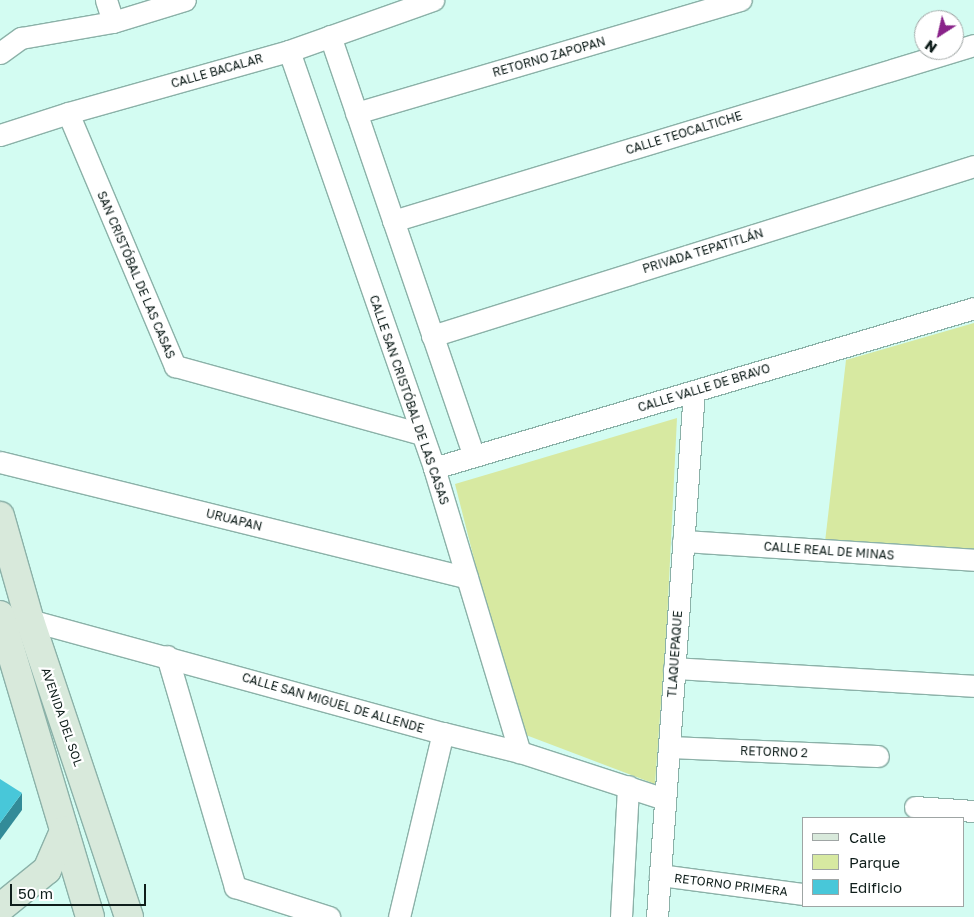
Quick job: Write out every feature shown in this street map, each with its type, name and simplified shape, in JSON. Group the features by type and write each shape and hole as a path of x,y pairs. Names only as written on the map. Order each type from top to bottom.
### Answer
{"street":[{"path":"106,0 113,22"},
{"path":"0,53 21,38 113,22 185,0"},
{"name":"RETORNO ZAPOPAN","path":"356,113 741,0"},
{"name":"CALLE BACALAR","path":"0,136 68,113 289,51 421,2"},
{"path":"330,36 474,456"},
{"name":"CALLE TEOCALTICHE","path":"393,221 974,45"},
{"name":"CALLE SAN CRISTÓBAL DE LAS CASAS","path":"289,51 434,468 520,752"},
{"name":"SAN CRISTÓBAL DE LAS CASAS","path":"68,113 174,366 422,434"},
{"name":"PRIVADA TEPATITLÁN","path":"432,336 974,166"},
{"name":"CALLE VALLE DE BRAVO","path":"434,468 974,308"},
{"name":"TLAQUEPAQUE","path":"656,917 694,391"},
{"name":"URUAPAN","path":"0,462 467,578"},
{"name":"AVENIDA DEL SOL","path":"0,516 30,621 129,917"},
{"name":"CALLE REAL DE MINAS","path":"683,541 974,560"},
{"name":"CALLE SAN MIGUEL DE ALLENDE","path":"0,610 30,621 167,656 442,733 520,752 665,799"},
{"path":"0,615 90,917"},
{"path":"167,656 236,887 329,917"},
{"path":"674,668 974,686"},
{"path":"399,917 442,733"},
{"name":"RETORNO 2","path":"669,747 878,756"},
{"path":"621,917 628,786"},
{"path":"915,807 974,811"},
{"path":"0,908 47,870 64,831"},
{"name":"RETORNO PRIMERA","path":"660,875 802,894"}],"green space":[{"path":"974,323 974,552 825,542 846,360"},
{"path":"677,418 667,622 655,784 518,732 455,484"}],"building":[{"path":"0,779 22,793 0,823"}]}
